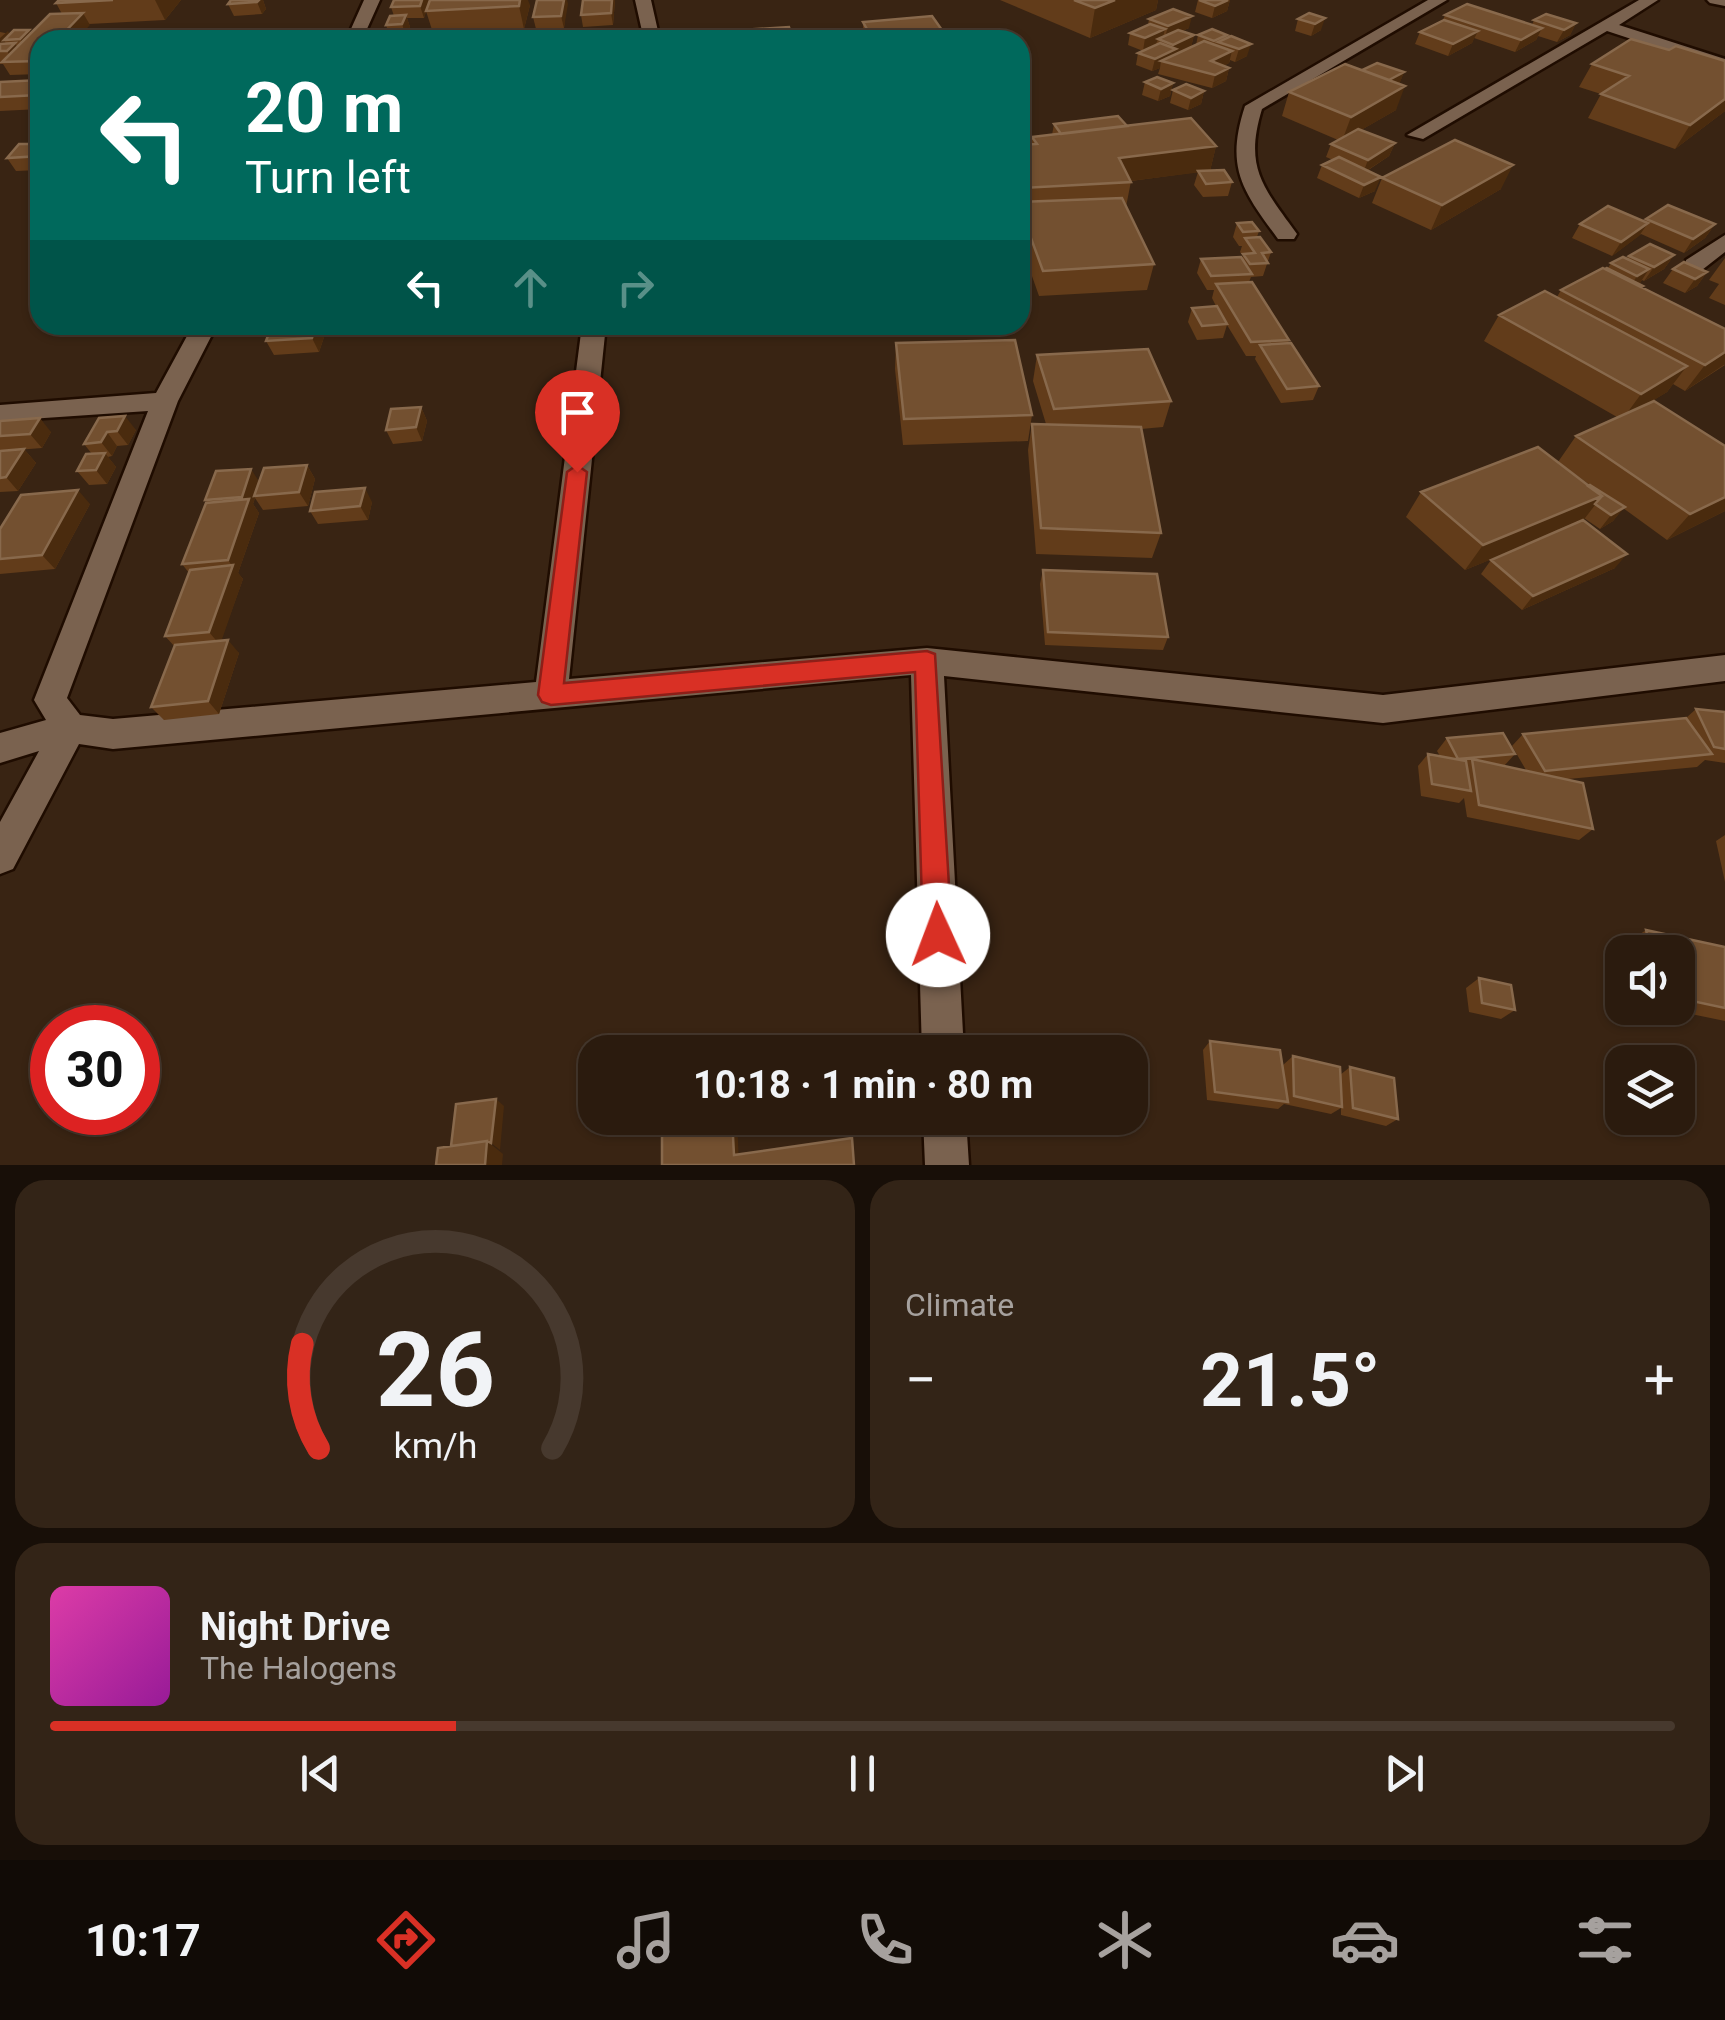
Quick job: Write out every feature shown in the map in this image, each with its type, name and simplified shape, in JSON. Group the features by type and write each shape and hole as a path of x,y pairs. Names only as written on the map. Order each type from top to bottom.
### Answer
{"street":[{"path":"358,30 372,0"},
{"path":"643,0 650,30"},
{"path":"1286,234 1247,182 1245,130 1254,106 1439,0"},
{"path":"1416,135 1650,0"},
{"path":"1715,0 1725,0"},
{"path":"1604,25 1725,65"},
{"path":"1694,265 1725,241"},
{"path":"70,728 50,700 165,401 200,335"},
{"path":"551,695 593,335"},
{"path":"0,412 165,401"},
{"path":"927,661 941,1035"},
{"path":"0,748 70,728 113,734 927,661 1383,709 1725,668"},
{"path":"0,857 70,728"},
{"path":"946,1135 947,1165"}],"building":[{"path":"59,0 113,0 56,3"},
{"path":"231,0 259,0 228,4"},
{"path":"394,0 422,0 420,6 391,7"},
{"path":"430,0 520,0 519,6 426,11"},
{"path":"537,0 564,0 561,16 533,17"},
{"path":"583,0 612,0 611,13 581,15"},
{"path":"1074,0 1115,0 1095,8"},
{"path":"1199,0 1228,0 1215,6"},
{"path":"1467,4 1542,28 1521,40 1445,15"},
{"path":"1173,9 1192,16 1168,26 1149,19"},
{"path":"83,13 67,30 34,30 50,14"},
{"path":"1309,13 1325,18 1315,24 1298,19"},
{"path":"1546,14 1576,23 1564,30 1534,20"},
{"path":"406,15 402,24 386,25 390,16"},
{"path":"932,16 942,30 867,30 863,22"},
{"path":"1444,20 1478,31 1453,44 1420,32"},
{"path":"1150,24 1165,29 1145,38 1130,33"},
{"path":"789,27 790,30 742,30"},
{"path":"1212,29 1227,35 1214,41 1198,35"},
{"path":"14,30 29,30 20,39 4,40"},
{"path":"1178,30 1194,35 1173,45 1158,39"},
{"path":"30,34 30,61 2,62"},
{"path":"1231,36 1251,44 1239,49 1218,42"},
{"path":"1631,39 1669,50 1676,46 1725,61 1725,99 1690,125 1601,94 1629,76 1592,64"},
{"path":"1204,41 1232,51 1211,61 1229,68 1215,75 1161,61"},
{"path":"15,43 7,51 0,51 0,44"},
{"path":"1160,43 1176,49 1155,59 1138,53"},
{"path":"1377,63 1404,72 1389,80 1362,70"},
{"path":"1345,64 1405,86 1351,117 1289,92"},
{"path":"1157,77 1173,83 1161,89 1145,82"},
{"path":"30,80 30,95 0,97 0,82"},
{"path":"1186,84 1204,91 1191,98 1173,90"},
{"path":"1118,116 1127,126 1061,134 1054,124"},
{"path":"1191,118 1216,146 1119,158 1131,182 1030,188 1030,144 1037,144 1032,137"},
{"path":"1358,129 1395,143 1368,160 1331,144"},
{"path":"1455,140 1513,165 1442,205 1382,178"},
{"path":"19,144 30,144 30,157 7,158"},
{"path":"1339,157 1381,177 1364,185 1322,165"},
{"path":"1224,170 1232,182 1206,184 1198,171"},
{"path":"1122,198 1154,264 1043,271 1030,235 1030,202"},
{"path":"1668,205 1715,224 1693,239 1646,219"},
{"path":"1608,206 1648,223 1621,242 1580,224"},
{"path":"1252,222 1259,231 1243,232 1237,223"},
{"path":"1260,237 1271,252 1262,253 1268,263 1250,264 1243,254 1255,253 1245,238"},
{"path":"1650,244 1674,255 1654,267 1629,256"},
{"path":"1241,257 1252,274 1211,276 1201,259"},
{"path":"1623,257 1649,269 1637,276 1611,263"},
{"path":"1684,262 1707,272 1695,279 1673,269"},
{"path":"1603,268 1725,329 1725,352 1705,365 1561,290"},
{"path":"1607,268 1643,286 1605,269"},
{"path":"1252,282 1289,340 1251,342 1216,284"},
{"path":"1545,291 1687,366 1641,394 1499,315"},
{"path":"1217,306 1227,324 1202,326 1192,308"},
{"path":"268,335 313,335 312,338 266,341"},
{"path":"1015,340 1032,415 904,419 896,343"},
{"path":"1291,343 1319,386 1287,389 1260,345"},
{"path":"1148,349 1171,401 1054,409 1037,355"},
{"path":"1654,401 1725,446 1725,497 1690,514 1576,436"},
{"path":"421,407 416,427 386,430 391,409"},
{"path":"125,416 117,431 107,432 101,442 84,444 99,418"},
{"path":"40,418 30,434 0,436 0,421"},
{"path":"1032,424 1141,427 1161,533 1041,528"},
{"path":"1538,447 1602,496 1483,545 1421,492"},
{"path":"24,449 6,477 0,478 0,451"},
{"path":"105,453 96,470 77,471 86,454"},
{"path":"307,465 299,492 254,496 264,468"},
{"path":"251,469 242,497 205,500 216,471"},
{"path":"1590,485 1625,507 1611,515 1595,504 1602,496"},
{"path":"365,488 360,506 310,511 315,492"},
{"path":"78,490 42,555 0,559 0,529 21,495"},
{"path":"249,499 228,560 182,564 206,503"},
{"path":"1583,520 1627,554 1533,596 1491,560"},
{"path":"233,565 209,632 165,636 190,570"},
{"path":"1043,570 1157,574 1168,637 1048,632"},
{"path":"228,640 208,701 151,707 175,645"},
{"path":"1696,709 1725,712 1725,749 1714,747"},
{"path":"1686,718 1712,754 1545,771 1523,734"},
{"path":"1503,733 1515,754 1458,759 1447,738"},
{"path":"1428,754 1466,761 1471,791 1432,784"},
{"path":"1472,759 1583,783 1593,829 1479,805"},
{"path":"1695,941 1725,947 1725,1008 1695,1002"},
{"path":"1479,978 1511,985 1515,1010 1482,1003"},
{"path":"1210,1041 1280,1050 1288,1102 1215,1092"},
{"path":"1293,1056 1340,1067 1342,1107 1294,1096"},
{"path":"1350,1067 1394,1078 1398,1119 1353,1108"},
{"path":"496,1099 491,1143 451,1146 456,1104"},
{"path":"662,1135 733,1135 734,1155 852,1138 854,1165 662,1165"},
{"path":"487,1141 485,1165 436,1165 438,1148"}],"route":[{"path":"577,472 551,695 927,661 938,935"}]}
